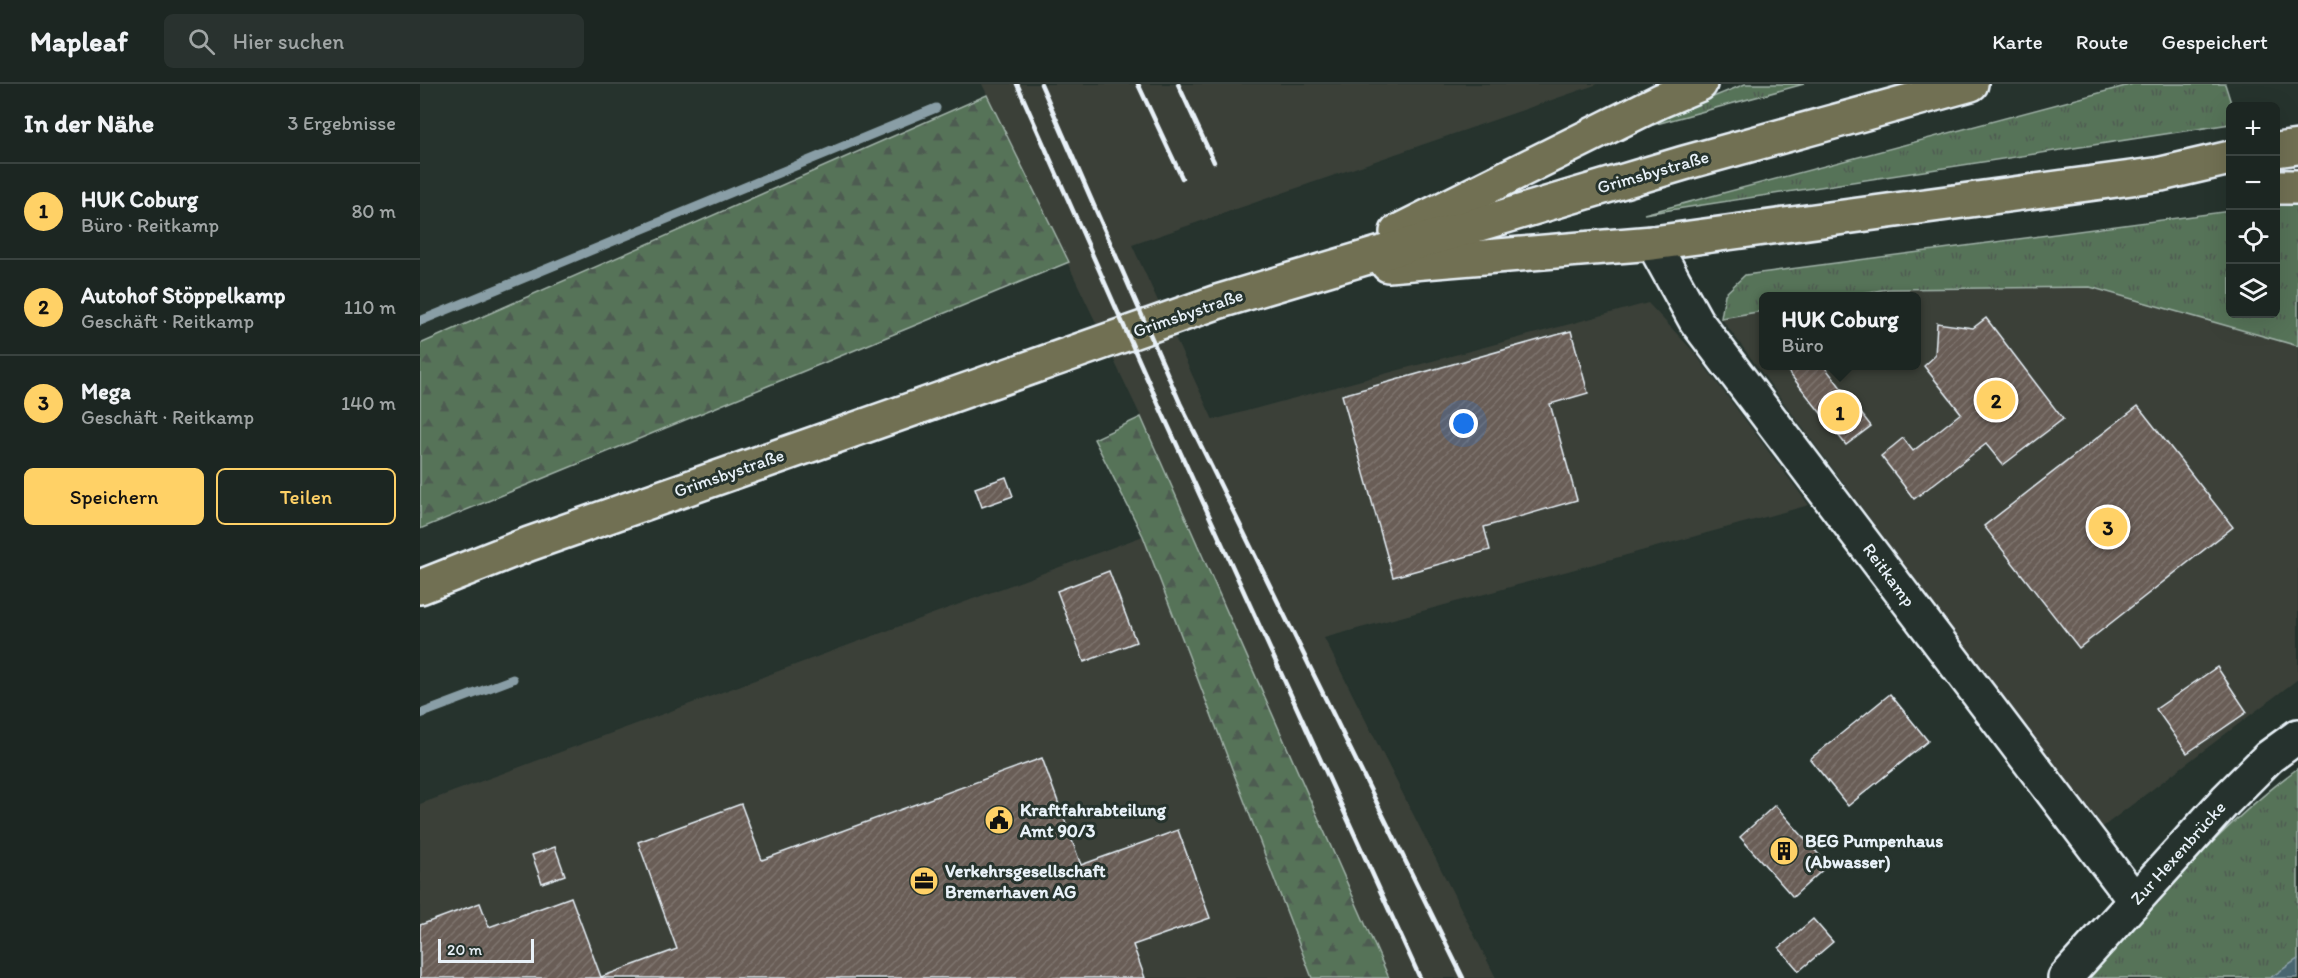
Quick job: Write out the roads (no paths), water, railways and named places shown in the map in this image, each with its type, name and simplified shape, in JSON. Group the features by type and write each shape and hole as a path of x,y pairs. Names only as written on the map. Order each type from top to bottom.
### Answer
{"highway":[{"path":"1318,272 1660,101 1700,84"},
{"name":"Grimsbystraße","path":"420,587 529,544 1206,305 1684,163 1971,84"},
{"path":"2280,149 2298,147"},
{"path":"1318,272 1653,243 2161,174 2226,159"},
{"path":"2161,174 2226,182"},
{"path":"2280,187 2298,187"}],"street":[{"name":"Reitkamp","path":"1653,243 1696,321 2135,901"},
{"name":"Zur Hexenbrücke","path":"2065,978 2226,800 2269,757 2298,736"}],"water":[{"path":"2298,959 2298,978 2270,978"}],"waterway":[{"path":"420,321 936,108"},
{"path":"420,714 513,679"}],"railway":[{"path":"1017,84 1161,410 1420,978"},
{"path":"1041,84 1180,403 1463,978"},
{"path":"1138,84 1182,178"},
{"path":"1178,84 1214,162"}],"place":[{"name":"Autohof Stöppelkamp","path":"1996,400"},
{"name":"HUK Coburg","path":"1840,412"},
{"name":"Mega","path":"2108,527"},
{"name":"Kraftfahrabteilung Amt 90/3","path":"999,820"},
{"name":"BEG Pumpenhaus (Abwasser)","path":"1784,851"},
{"name":"Verkehrsgesellschaft Bremerhaven AG","path":"924,881"}]}
